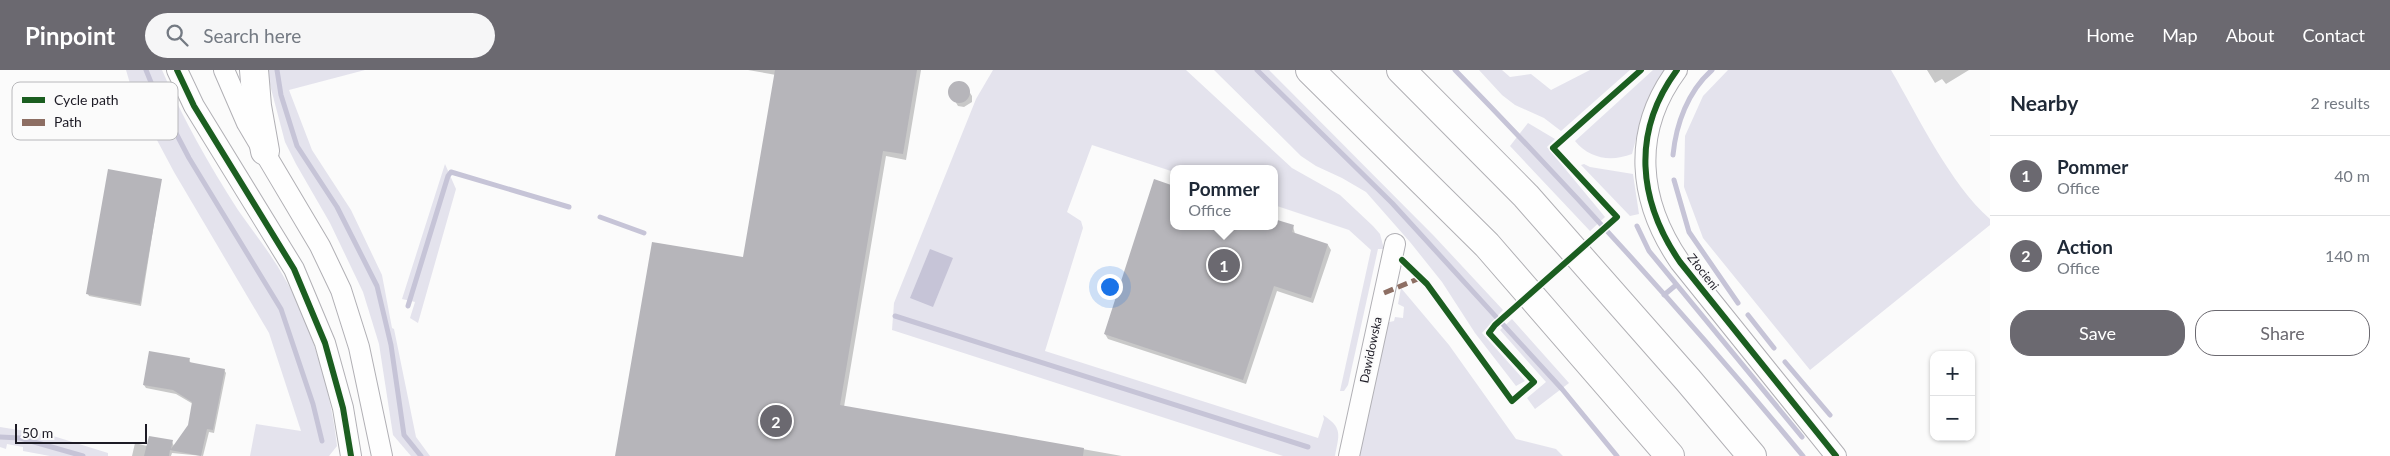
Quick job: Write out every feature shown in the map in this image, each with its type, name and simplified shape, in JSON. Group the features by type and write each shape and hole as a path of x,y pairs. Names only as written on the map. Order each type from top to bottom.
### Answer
{"highway":[{"path":"254,70 257,106 265,152"},
{"path":"1310,70 1488,245 1670,456"},
{"path":"1401,70 1526,196 1688,380 1752,456"}],"street":[{"path":"177,70 194,106 237,179 294,269 325,343 343,408 351,456"},
{"path":"224,70 247,124 320,246 341,290 359,347 382,456"},
{"name":"Złocieni","path":"1676,70 1663,90 1654,112 1646,151 1648,195 1655,219 1664,239 1680,262 1836,456"},
{"name":"Dawidowska","path":"1349,456 1395,244"}],"shaded area":[{"path":"126,70 162,70 168,82 130,82"},
{"path":"268,70 365,70 289,90 312,150 351,210 382,275 416,437 430,456 411,456 393,435 379,344 363,292 330,223 285,142 269,81"},
{"path":"993,70 1186,70 1292,168 1340,195 1373,226 1380,234 1384,249 1378,249 1348,385 1344,391 1340,391 1371,250 1349,230 1278,206 1278,165 1170,165 1170,171 1092,145 1067,212 1081,221 1083,228 1045,351 1318,438 1324,419 1323,415 1337,428 1338,442 1335,456 1283,456 892,330 894,303 976,99"},
{"path":"1214,70 1269,70 1434,236 1503,310 1482,333 1525,381 1516,386 1475,333 1442,282 1366,192 1301,156"},
{"path":"1479,70 1502,70 1510,77 1531,74 1551,90 1590,70 1630,70 1561,131 1544,118 1515,105 1502,95"},
{"path":"1653,70 1665,70 1641,120 1632,154 1616,158 1601,157 1587,152 1575,141"},
{"path":"1728,70 1891,70 1948,169 1975,204 1990,219 1990,225 1810,370 1703,238 1684,187 1685,136 1703,96"},
{"path":"178,104 207,159 238,210 285,279 303,316 319,360 334,426 337,446 329,456 250,456 256,424 301,431 269,333 157,140 178,140"},
{"path":"1528,123 1555,139 1547,147 1605,217 1590,231 1510,146"},
{"path":"445,164 456,189 418,323 410,318 415,302 402,299"},
{"path":"1584,164 1590,167 1633,174 1639,214 1630,216 1581,165"},
{"path":"930,249 953,258 933,307 910,298"},
{"path":"1401,288 1449,345 1516,439 1556,449 1563,456 1357,456 1385,323 1394,321 1395,317 1403,318 1404,307 1398,304"},
{"path":"1512,319 1569,383 1535,409 1527,398 1546,382 1500,330"},
{"path":"0,427 50,435 108,453 108,456 50,456 23,451 23,447 7,444 6,449 0,447"}],"building":[{"path":"775,70 917,70 903,154 883,151 840,405 1084,448 1083,456 615,456 652,242 743,257"},
{"path":"959,81 967,84 970,92 967,100 959,103 951,100 948,92 951,84"},
{"path":"108,169 162,179 140,304 86,294"},
{"path":"1154,179 1170,185 1170,230 1278,230 1278,220 1294,225 1292,232 1328,244 1311,298 1274,286 1243,380 1104,334"},
{"path":"149,351 190,358 189,362 225,369 213,430 207,429 201,456 170,450 169,456 144,456 149,436 173,440 171,449 188,425 192,402 173,390 143,385"}],"waterway":[{"path":"146,70 151,82"},
{"path":"277,70 281,95 297,146 337,207 377,286 391,345 404,435 421,456"},
{"path":"1257,70 1392,203 1562,389 1617,456"},
{"path":"1455,70 1633,260 1803,456"},
{"path":"1673,155 1680,120 1690,98 1712,70"},
{"path":"178,137 281,309 313,404 322,441"},
{"path":"408,306 448,176 451,172 569,207"},
{"path":"1674,180 1689,232 1738,303"},
{"path":"600,217 644,233"},
{"path":"1637,226 1649,251 1802,437"},
{"path":"1664,295 1676,285"},
{"path":"1748,315 1774,348"},
{"path":"895,316 1308,447"},
{"path":"1785,362 1830,415"},
{"path":"0,437 20,438 83,456"}],"marked path":[{"path":"1384,293 1420,278"}],"cycle path":[{"path":"177,70 194,106 294,269 325,343 343,408 351,456"},
{"path":"1402,260 1427,284 1512,401 1534,382 1489,333 1495,325 1617,217 1553,148 1641,70"},
{"path":"1677,70 1662,94 1652,118 1647,142 1648,191 1655,215 1666,239 1680,262 1836,456"}],"place":[{"name":"Pommer","path":"1224,265"},
{"name":"Action","path":"776,421"}]}
